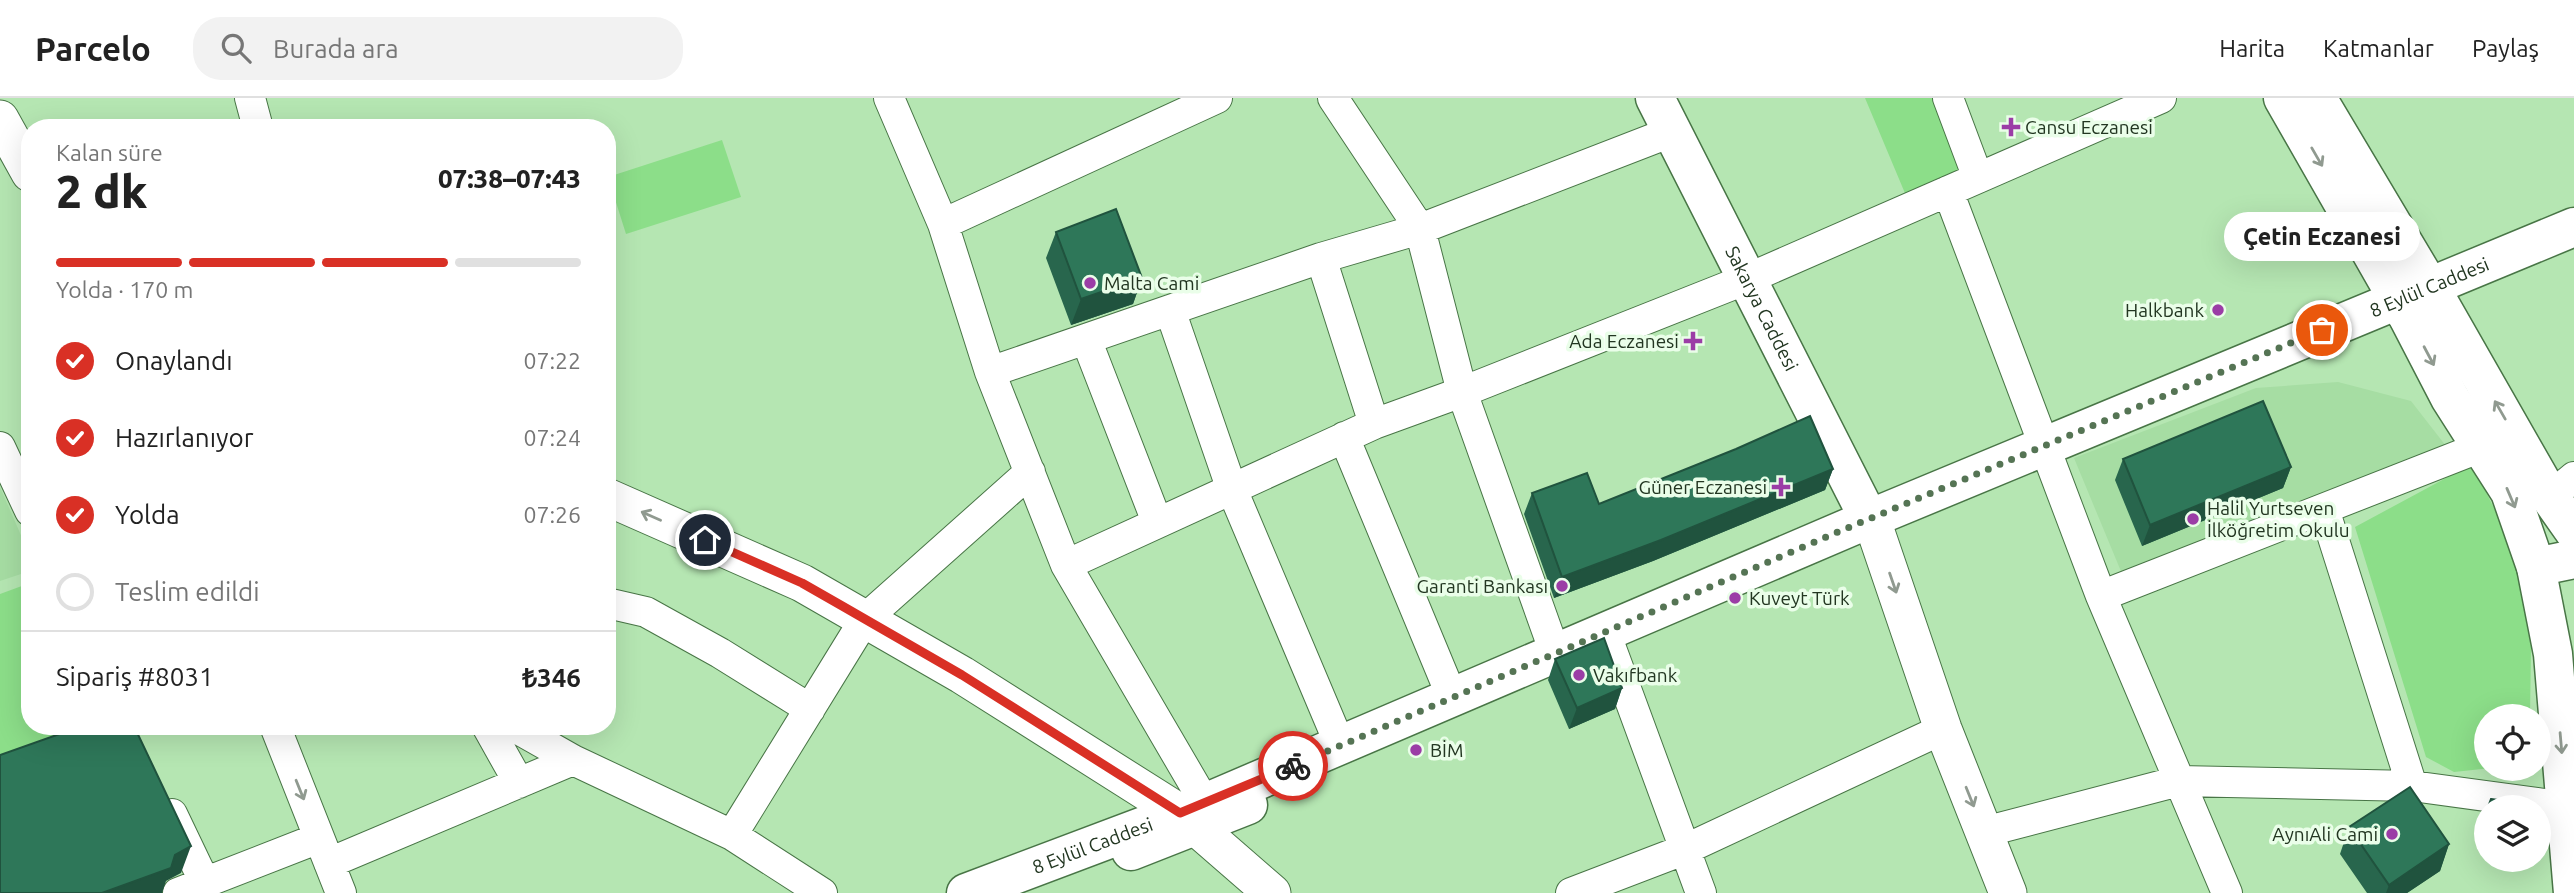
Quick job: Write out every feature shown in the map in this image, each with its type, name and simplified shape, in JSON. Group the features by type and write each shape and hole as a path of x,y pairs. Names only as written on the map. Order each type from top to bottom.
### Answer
{"main road":[{"path":"2312,99 2418,300 2450,397 2510,492 2536,567 2553,654 2571,887"},
{"name":"Sakarya Caddesi","path":"1663,115 1873,527"},
{"name":"8 Eylül Caddesi","path":"966,893 1015,889 1194,814 1340,746 1555,653 1608,640 2418,300 2574,227"},
{"path":"2418,300 2574,244"},
{"path":"2418,300 2562,487 2574,531"},
{"path":"2536,567 2574,559"},
{"path":"1194,814 1608,640"}],"street":[{"path":"250,98 256,119"},
{"path":"889,98 943,224 990,372 1066,565 1194,814"},
{"path":"943,224 1168,109 1217,98"},
{"path":"1333,98 1420,229 1462,392 1555,653"},
{"path":"1948,98 1978,178"},
{"path":"1066,565 1231,487 1374,424 1747,279 2161,98"},
{"path":"990,372 1321,258 1420,229 1663,115"},
{"path":"0,119 21,157"},
{"path":"1948,191 2101,596 2227,893"},
{"path":"1321,258 1374,424"},
{"path":"1170,310 1231,487 1340,746"},
{"path":"1086,339 1157,522"},
{"path":"1344,438 1452,697"},
{"path":"0,447 21,492"},
{"path":"2101,596 2481,447"},
{"path":"732,835 865,619 1030,472"},
{"path":"616,501 802,583 962,675 1194,814 1272,893"},
{"path":"2324,509 2412,786"},
{"path":"1873,527 1942,729 2008,893"},
{"path":"616,605 646,612 720,653 810,709"},
{"path":"1608,640 1701,893"},
{"path":"1571,893 1686,849 1942,729"},
{"path":"279,735 341,893"},
{"path":"492,735 519,783"},
{"path":"529,735 573,760 732,835 822,893"},
{"path":"159,786 192,888 324,850 519,783 573,760"},
{"path":"1984,832 2179,781 2412,786 2566,807"}],"shaded area":[{"path":"1865,98 1940,98 1964,166 1949,182 1907,198"},
{"path":"722,140 741,197 626,234 616,202 616,174"},
{"name":"Halil Yurtseven İlköğretim Okulu","path":"2338,382 2411,401 2453,455 2125,581 2074,458 2256,388"},
{"path":"2472,464 2511,542 2531,647 2530,704 2474,704 2474,770 2454,772 2426,757 2355,527"},
{"path":"0,487 21,535 21,574 0,581"},
{"path":"21,586 21,735 79,735 0,770 0,594"}],"building":[{"path":"1116,209 1142,278 1081,299 1056,232"},
{"path":"2263,401 2291,467 2150,525 2123,459"},
{"path":"1810,416 1833,469 1661,540 1562,577 1532,493 1587,473 1599,504"},
{"path":"1604,638 1622,688 1577,708 1555,659"},
{"path":"57,735 138,735 191,846 175,855 171,868 102,893 0,893 0,755"},
{"path":"2410,787 2449,844 2389,885 2349,827"}],"way so far":[{"path":"1293,766 1845,529 2322,330"}],"place":[{"name":"Cansu Eczanesi","path":"2011,127"},
{"name":"Malta Cami","path":"1090,283"},
{"name":"Halkbank","path":"2218,310"},
{"name":"Çetin Eczanesi","path":"2322,330"},
{"name":"Ada Eczanesi","path":"1693,341"},
{"name":"Güner Eczanesi","path":"1781,487"},
{"name":"Halil Yurtseven İlköğretim Okulu","path":"2193,519"},
{"name":"Garanti Bankası","path":"1562,586"},
{"name":"Kuveyt Türk","path":"1735,598"},
{"name":"Vakıfbank","path":"1579,675"},
{"name":"BİM","path":"1416,750"},
{"name":"AynıAli Cami","path":"2392,834"}],"route":[{"path":"705,540 802,583 844,607 962,675 1180,813 1293,766"}]}
